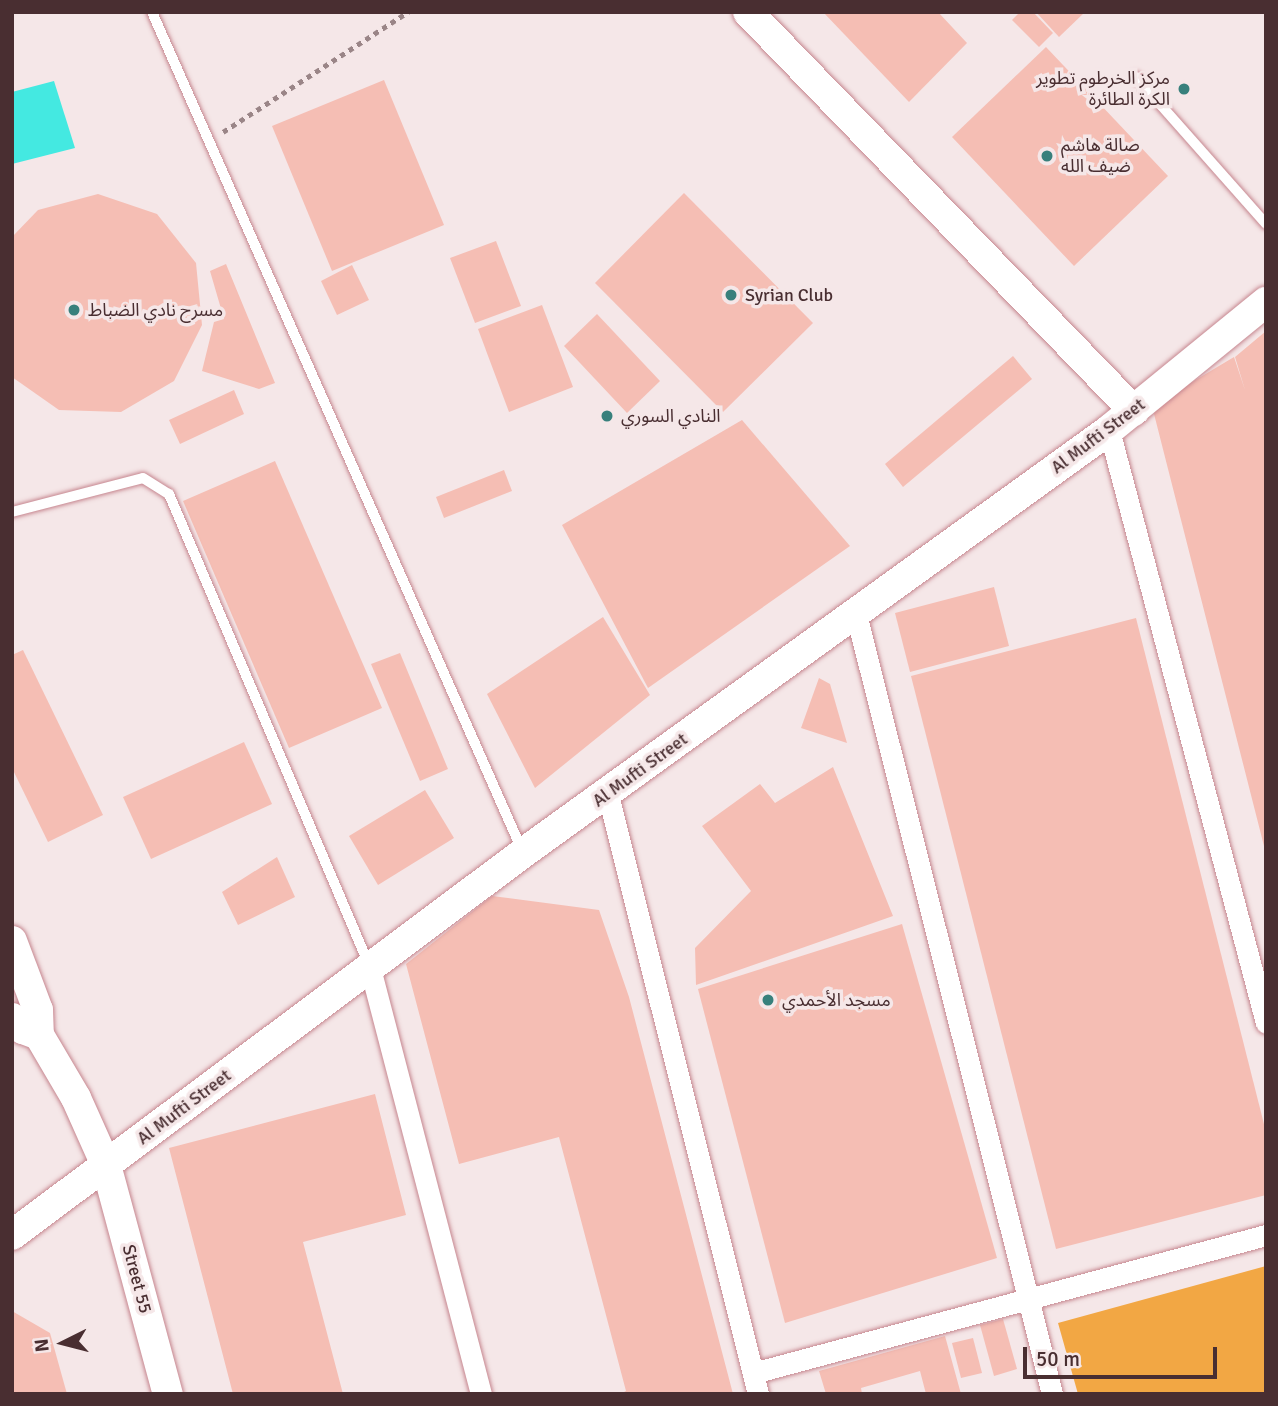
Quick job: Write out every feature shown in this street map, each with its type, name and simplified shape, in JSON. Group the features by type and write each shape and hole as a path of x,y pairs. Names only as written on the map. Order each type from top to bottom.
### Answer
{"street":[{"path":"748,12 1134,411"},
{"name":"Al Mufti Street","path":"12,1235 523,853 608,794 855,610 1109,430 1266,302"},
{"path":"1109,430 1266,1023"},
{"path":"855,610 1025,1297 1052,1394"},
{"path":"608,794 755,1383 1025,1297 1266,1235"},
{"path":"12,941 19,1009"},
{"path":"370,968 481,1394"},
{"name":"Street 55","path":"19,1009 39,1035 76,1098 106,1165 168,1394"}],"lane":[{"path":"152,12 206,143 486,762 523,853"},
{"path":"1136,77 1266,224"},
{"path":"12,512 143,478 169,494 370,968"}],"path":[{"path":"206,143 408,12"}],"shaded area":[{"path":"1266,1266 1266,1394 1078,1394 1058,1323"}],"water":[{"path":"54,81 75,148 12,164 12,92"}],"building":[{"path":"823,12 938,12 967,43 909,102"},
{"path":"1020,12 1033,12 1053,33 1039,47 1012,20"},
{"path":"1036,12 1085,12 1059,37"},
{"path":"1046,47 1168,176 1074,266 952,137"},
{"path":"384,80 444,225 332,271 272,126"},
{"path":"684,193 813,323 723,412 595,283"},
{"path":"98,194 157,214 196,263 202,325 174,381 121,412 59,410 12,377 12,237 38,210"},
{"path":"496,241 521,306 475,323 450,258"},
{"path":"226,264 275,383 259,389 202,371 214,322 224,319 210,271"},
{"path":"352,265 369,300 337,315 321,281"},
{"path":"542,305 573,387 509,412 478,329"},
{"path":"597,314 660,381 627,413 564,346"},
{"path":"1266,331 1265,850 1152,406 1234,357 1245,390 1235,357"},
{"path":"1013,356 1032,379 903,487 885,464"},
{"path":"234,390 244,414 180,444 169,420"},
{"path":"742,420 850,546 648,688 562,525"},
{"path":"275,461 382,708 289,748 183,501"},
{"path":"504,470 512,491 444,518 436,497"},
{"path":"994,587 1009,646 910,672 895,613"},
{"path":"603,617 650,695 535,788 487,694"},
{"path":"1136,618 1266,1132 1266,1195 1056,1249 911,676"},
{"path":"23,650 103,815 48,842 12,768 12,655"},
{"path":"400,653 448,769 420,781 371,664"},
{"path":"819,678 830,684 847,743 801,728"},
{"path":"244,742 272,804 151,859 123,797"},
{"path":"833,767 893,916 696,985 695,948 751,891 702,826 760,784 775,803"},
{"path":"425,790 454,838 378,885 349,836"},
{"path":"277,857 295,897 238,925 222,892"},
{"path":"492,896 599,910 629,997 733,1394 620,1394 626,1391 559,1137 459,1164 406,964"},
{"path":"902,924 997,1258 785,1323 698,989"},
{"path":"375,1094 406,1215 303,1242 343,1394 233,1394 169,1148"},
{"path":"12,1311 50,1333 67,1394 12,1394"},
{"path":"1003,1319 1017,1369 994,1376 980,1325"},
{"path":"945,1336 961,1394 926,1394 920,1371 861,1388 862,1394 826,1394 819,1371"},
{"path":"973,1338 982,1373 961,1378 952,1343"}],"place":[{"name":"مركز الخرطوم تطوير الكرة الطائرة","path":"1184,89"},
{"name":"صالة هاشم ضيف الله","path":"1047,156"},
{"name":"Syrian Club","path":"731,295"},
{"name":"مسرح نادي الضباط","path":"74,310"},
{"name":"النادي السوري","path":"607,416"},
{"name":"مسجد الأحمدي","path":"768,1000"}]}
